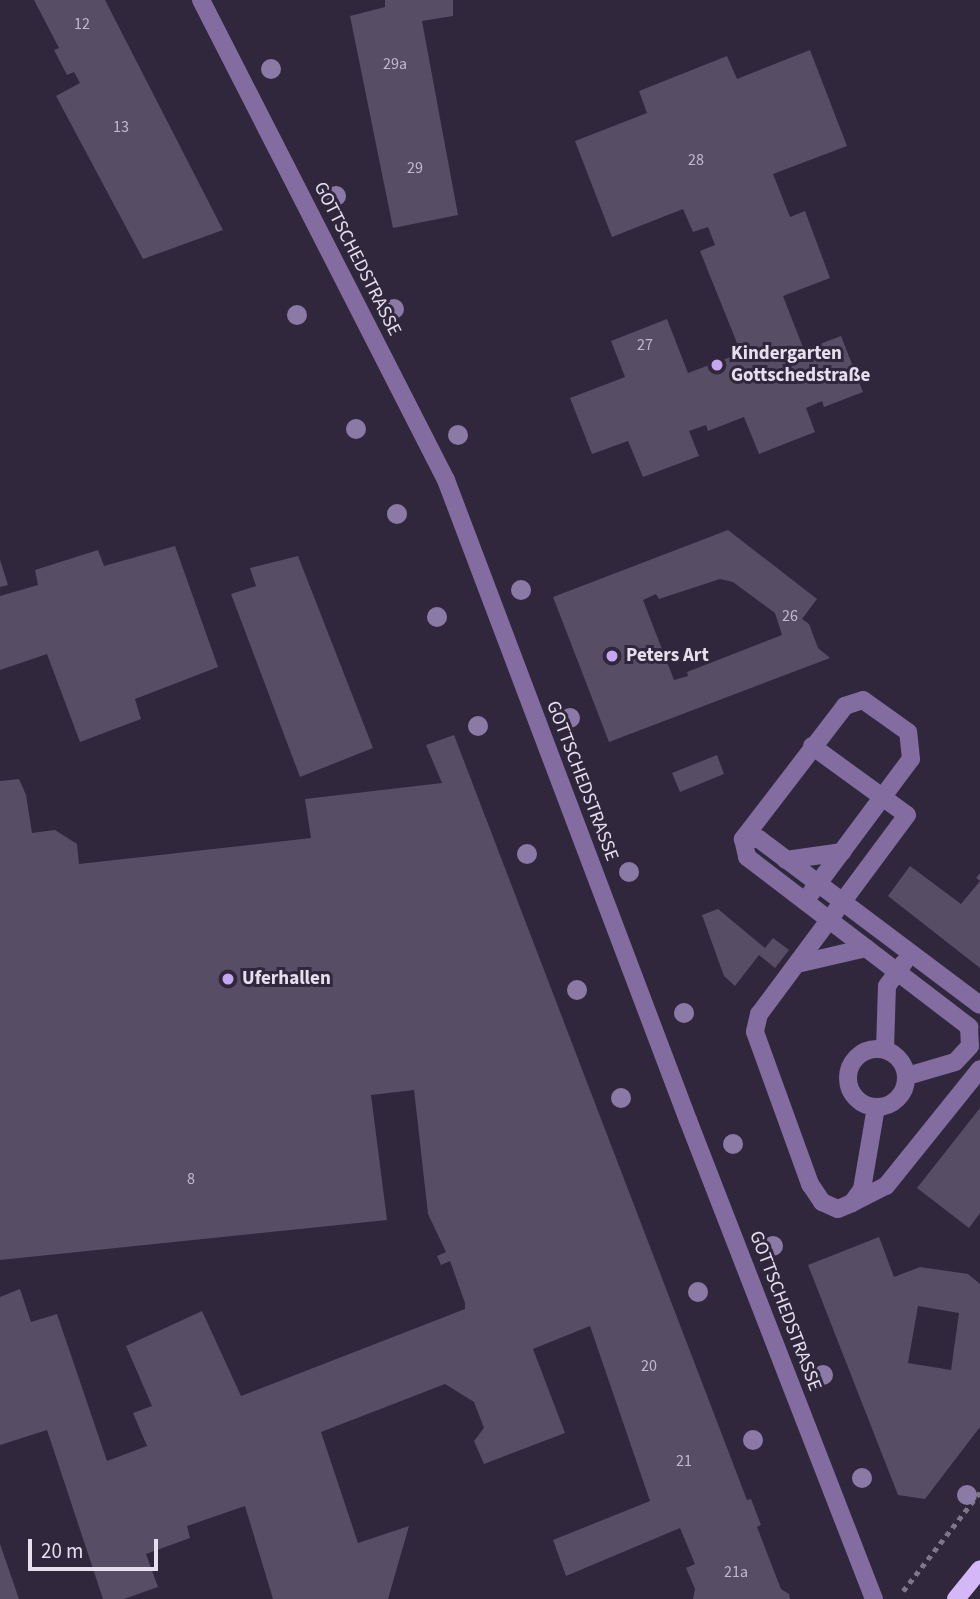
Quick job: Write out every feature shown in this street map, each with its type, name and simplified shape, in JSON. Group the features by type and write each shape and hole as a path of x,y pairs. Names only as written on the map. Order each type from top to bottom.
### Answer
{"main road":[{"path":"956,1599 980,1569"}],"street":[{"name":"GOTTSCHEDSTRASSE","path":"201,0 446,480 688,1119 874,1599"},
{"path":"805,901 911,759 908,732 863,700 845,706 743,839 747,857 969,1027 970,1046 955,1062 907,1076"},
{"path":"812,746 907,815 760,1014 755,1032 810,1184 822,1202 838,1209 886,1185 980,1069"},
{"path":"743,839 759,839 980,1005"},
{"path":"786,860 842,852"},
{"path":"797,964 866,948"},
{"path":"885,1049 887,986 911,954"},
{"path":"872,1048 885,1049 896,1054 907,1076 905,1088 898,1099 888,1105 864,1105 848,1086 852,1061 860,1053 872,1048"},
{"path":"852,1203 862,1189 876,1107"}],"path":[{"path":"897,1599 980,1492"}],"building":[{"path":"34,0 105,0 223,230 143,259 56,96 80,83 74,72 67,75 54,50 59,48"},
{"path":"385,0 453,0 453,16 422,21 458,215 393,228 350,16 385,7"},
{"path":"810,50 847,146 773,174 790,217 805,211 830,278 783,296 804,350 841,336 863,392 824,407 822,401 806,408 815,432 759,454 744,417 708,431 706,425 689,431 699,456 643,477 628,441 592,454 570,398 625,377 611,341 667,319 688,373 741,353 700,251 715,245 708,227 693,232 683,209 612,237 575,141 647,113 639,91 727,56 737,79"},
{"path":"728,530 817,599 802,619 809,624 818,648 830,658 609,742 553,597","holes":["720,579 733,582 775,613 782,635 687,672 688,676 674,680 643,600 656,594 659,599"]},
{"path":"175,546 218,667 135,699 141,719 80,742 47,654 0,670 0,596 38,585 35,570 98,550 104,566"},
{"path":"298,556 373,748 300,777 231,594 256,586 250,568"},
{"path":"0,560 8,585 0,587"},
{"path":"454,735 747,1500 751,1499 761,1525 757,1527 781,1589 789,1594 790,1599 693,1599 695,1589 686,1568 695,1564 680,1528 566,1576 553,1540 650,1501 590,1326 533,1349 565,1433 484,1464 474,1441 484,1428 474,1402 445,1384 321,1432 358,1543 409,1526 388,1599 273,1599 245,1506 187,1526 190,1538 146,1554 158,1587 124,1599 103,1599 47,1430 0,1445 0,1297 20,1289 31,1322 57,1314 107,1461 147,1446 133,1413 152,1406 126,1346 202,1311 241,1396 465,1309 465,1303 450,1261 441,1265 437,1256 446,1252 428,1214 414,1090 371,1095 387,1220 0,1260 0,781 19,779 26,795 32,833 55,830 77,844 79,864 311,838 305,799 442,783 426,745"},
{"path":"717,755 724,774 680,792 672,773"},
{"path":"910,866 961,904 980,881 980,968 888,896"},
{"path":"718,909 765,948 773,938 789,950 775,968 759,955 735,986 724,976 702,915"},
{"path":"980,1108 980,1213 969,1228 917,1188"},
{"path":"879,1237 894,1277 920,1267 968,1274 980,1284 980,1427 925,1499 898,1495 808,1265","holes":["918,1306 959,1313 951,1370 908,1363"]},
{"path":"0,1544 19,1599 0,1599"}],"place":[{"name":"Kindergarten Gottschedstraße","path":"717,365"},
{"name":"Peters Art","path":"612,656"},
{"name":"Uferhallen","path":"228,979"}]}
